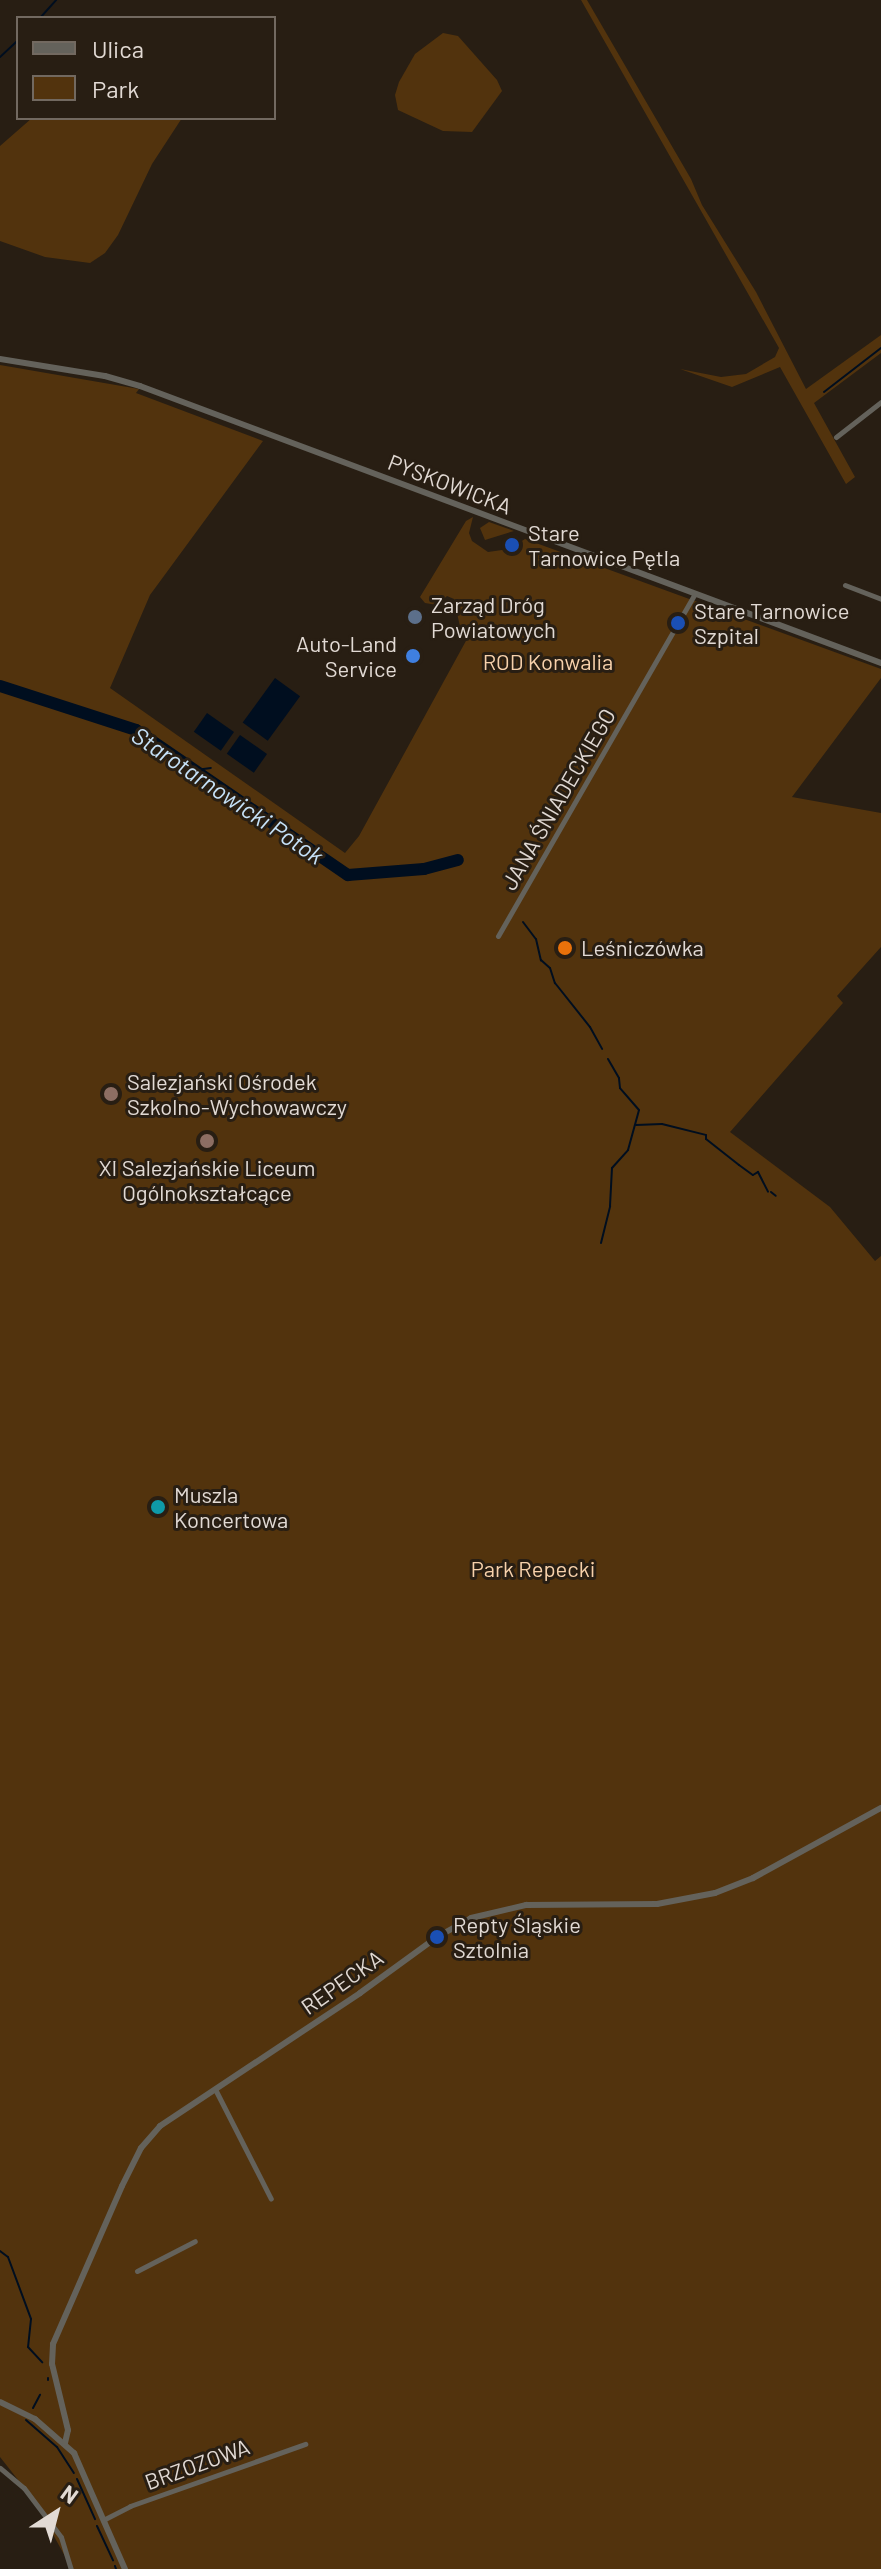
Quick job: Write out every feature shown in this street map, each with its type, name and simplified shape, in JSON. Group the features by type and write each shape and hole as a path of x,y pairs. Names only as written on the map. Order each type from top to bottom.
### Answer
{"street":[{"name":"PYSKOWICKA","path":"0,359 105,376 140,386 881,663"},
{"path":"836,437 881,402"},
{"path":"845,585 881,599"},
{"name":"JANA ŚNIADECKIEGO","path":"498,936 694,595"},
{"name":"REPECKA","path":"65,2443 68,2430 51,2358 57,2333 141,2148 160,2126 360,1993 437,1937 471,1918 526,1905 657,1904 715,1893 753,1878 881,1808"},
{"path":"215,2089 271,2199"},
{"path":"137,2271 195,2241"},
{"path":"0,2402 35,2419 65,2443 77,2460 125,2569"},
{"name":"BRZOZOWA","path":"103,2520 130,2506 305,2444"},
{"path":"0,2468 24,2488 61,2537 71,2569"}],"green space":[{"path":"581,0 587,0 691,179 702,205 756,292 806,389 881,335 881,353 814,403 855,477 846,484 780,367 732,387 680,369 721,377 746,374 775,357 779,348"},
{"path":"443,33 458,36 497,80 502,91 472,132 443,131 398,110 395,95 415,54"},
{"path":"30,120 181,120 152,164 118,235 105,253 90,263 45,257 0,241 0,146"},
{"path":"0,365 139,389 136,393 263,441 150,595 110,688 345,853 359,836 467,639 462,636 454,599 447,596 437,605 425,603 420,597 466,521 473,517 469,533 472,541 488,552 509,549 525,539 881,669 881,678 792,797 881,813 881,947 837,996 843,1003 730,1132 830,1207 875,1261 881,1256 881,2569 72,2569 34,2500 0,2457"},
{"path":"489,522 514,531 485,540 480,528"}],"water":[{"path":"275,678 300,696 268,741 243,722"},
{"path":"207,713 234,732 221,751 194,732"},
{"path":"240,735 267,754 254,773 227,754"}],"waterway":[{"path":"42,16 56,0"},
{"path":"0,57 16,42"},
{"path":"824,392 881,348"},
{"name":"Starotarnowicki Potok","path":"0,686 136,730 348,875 424,869 458,860"},
{"path":"196,770 211,768"},
{"path":"523,922 536,939 541,960 550,968 555,983 590,1027 602,1049"},
{"path":"601,1243 610,1206 612,1168 628,1150 639,1110 620,1088 619,1078 608,1059"},
{"path":"636,1125 662,1124 706,1135 706,1139 753,1175 758,1172 768,1192"},
{"path":"771,1192 776,1196"},
{"path":"0,2251 8,2257 31,2319 28,2347 42,2362"},
{"path":"33,2408 40,2395"},
{"path":"26,2420 57,2447 74,2473"},
{"path":"77,2479 95,2519"},
{"path":"97,2526 113,2560"}],"place":[{"name":"Stare Tarnowice Pętla","path":"512,545"},
{"name":"Zarząd Dróg Powiatowych","path":"415,617"},
{"name":"Stare Tarnowice Szpital","path":"678,623"},
{"name":"Auto-Land Service","path":"413,656"},
{"name":"Leśniczówka","path":"565,948"},
{"name":"Salezjański Ośrodek Szkolno-Wychowawczy","path":"111,1094"},
{"name":"XI Salezjańskie Liceum Ogólnokształcące","path":"207,1141"},
{"name":"Muszla Koncertowa","path":"158,1507"},
{"name":"Repty Śląskie Sztolnia","path":"437,1937"}],"park label":[{"name":"ROD Konwalia","path":"548,662"},
{"name":"Park Repecki","path":"533,1569"}]}
